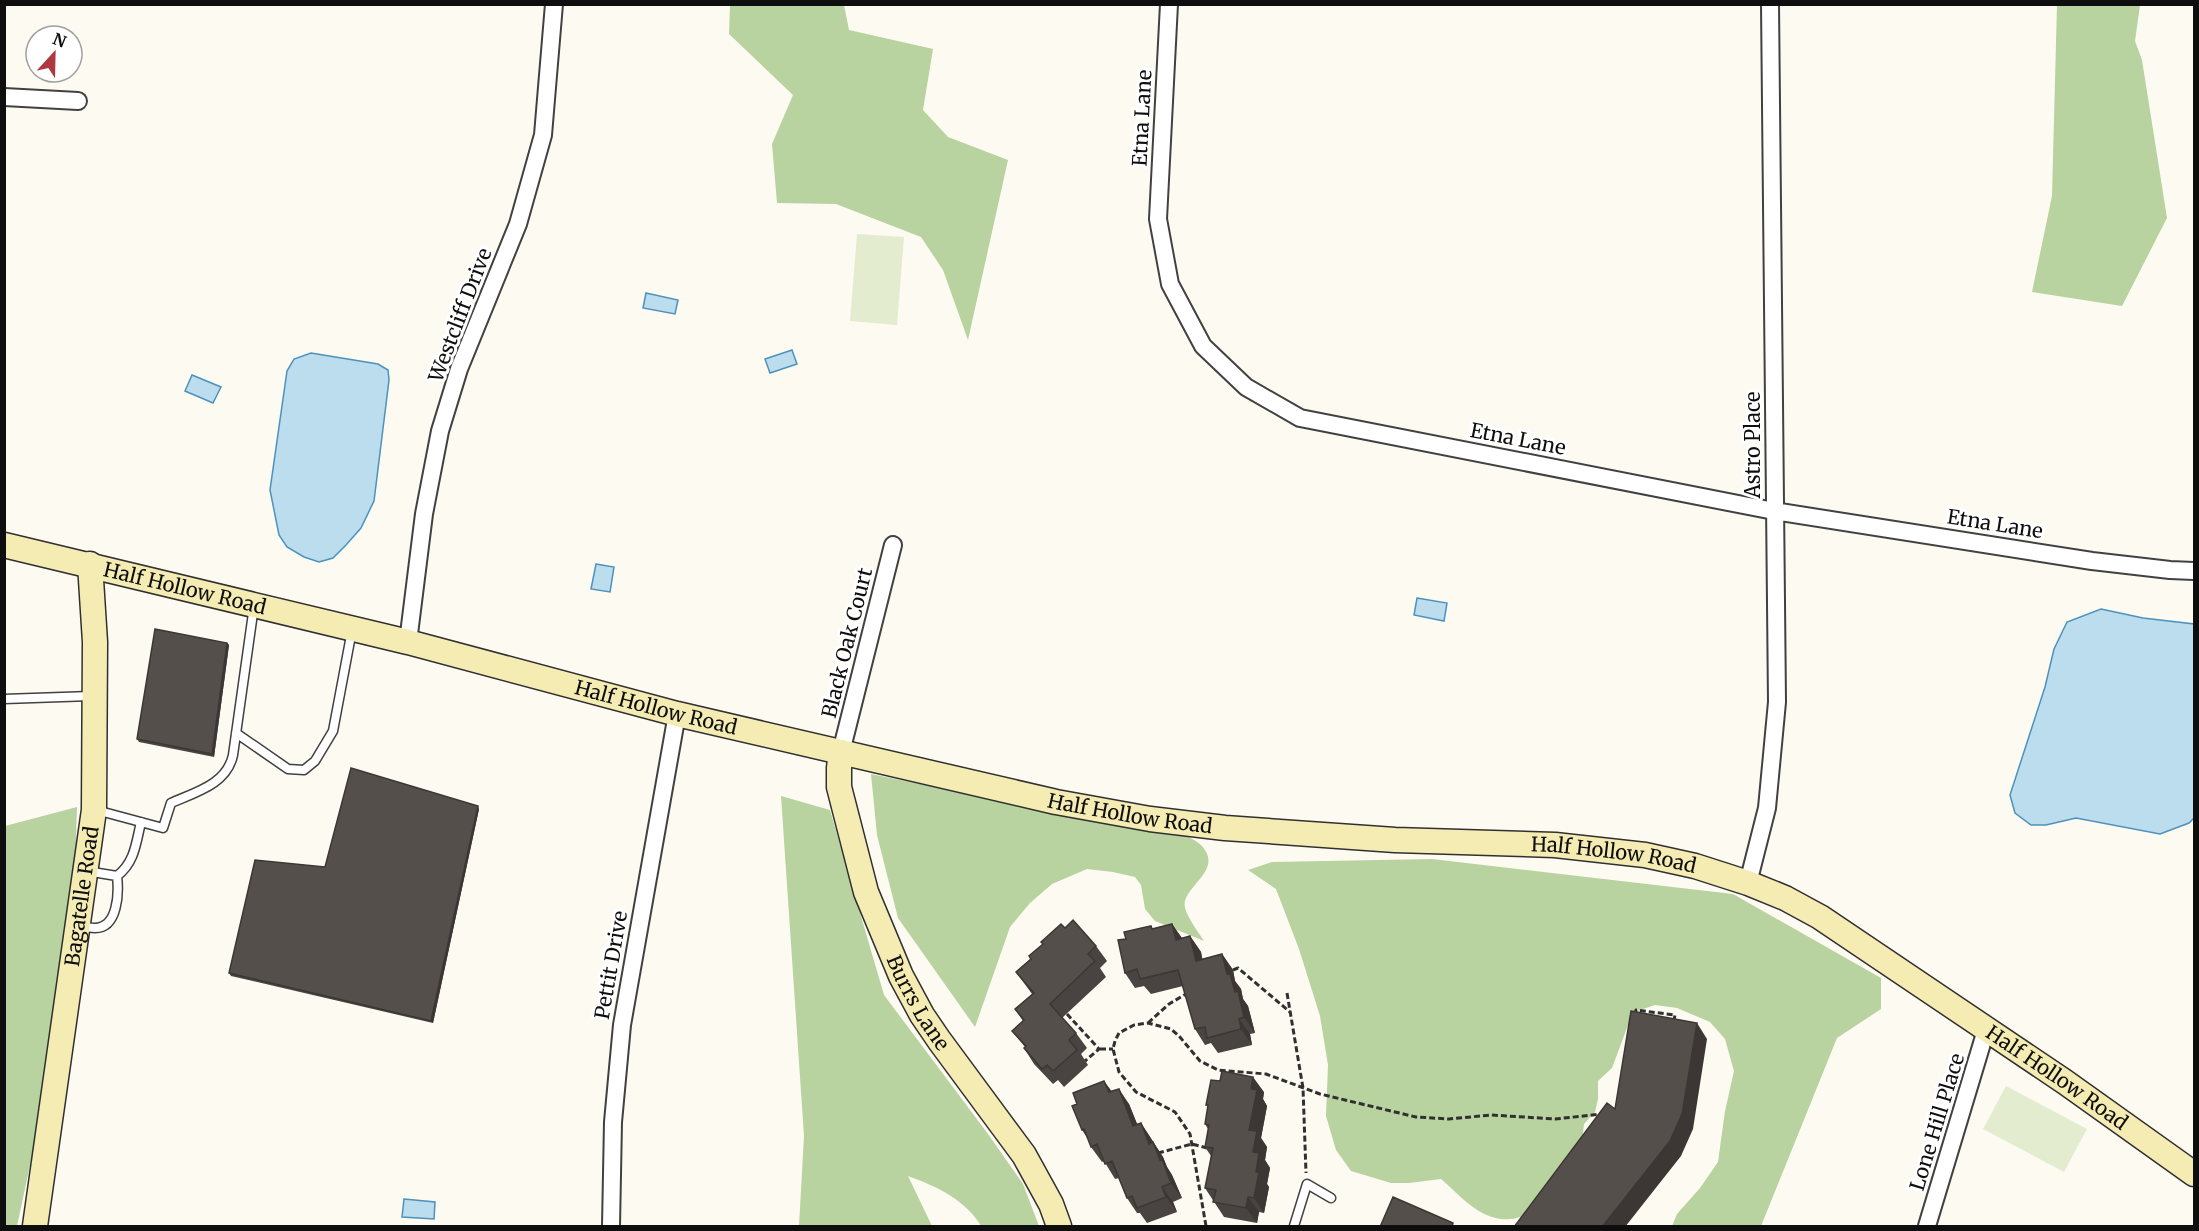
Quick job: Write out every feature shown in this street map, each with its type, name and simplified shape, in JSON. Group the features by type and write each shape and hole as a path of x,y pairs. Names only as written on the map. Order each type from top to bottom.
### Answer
{"main road":[{"name":"Half Hollow Road","path":"4,545 408,642 676,714 1056,802 1150,819 1225,828 1383,840 1566,846 1645,855 1695,866 1785,898 1820,918 2065,1082 2194,1174"},
{"name":"Bagatelle Road","path":"35,1227 94,810 95,642 90,564"},
{"name":"Burrs Lane","path":"842,752 839,787 866,892 901,976 927,1024 1024,1155 1046,1195 1059,1227"}],"street":[{"name":"Westcliff Drive","path":"408,642 424,514 440,431 459,369 518,224 543,135 554,4"},
{"name":"Etna Lane","path":"1169,4 1158,219 1170,284 1203,346 1246,387 1300,418 1774,511 2092,561 2194,571"},
{"name":"Astro Place","path":"1748,883 1767,808 1777,702 1770,4"},
{"path":"4,97 78,101"},
{"name":"Black Oak Court","path":"842,752 893,545"},
{"name":"Pettit Drive","path":"611,1227 613,1122 622,1025 676,714"},
{"name":"Lone Hill Place","path":"1927,1227 1986,1029"}],"lane":[{"path":"94,810 163,828 171,803 208,787 226,773 231,765 254,605"},
{"path":"236,734 288,769 304,770 315,762 333,731 352,629"},
{"path":"4,699 95,696"},
{"path":"117,876 133,859 141,822"},
{"path":"86,870 117,876"},
{"path":"78,926 97,928 105,925 112,917 119,892 117,876"},
{"path":"1294,1227 1306,1184 1331,1198"}],"path":[{"path":"1233,970 1238,968 1291,1013"},
{"path":"1148,1023 1169,1005 1190,992"},
{"path":"1287,993 1303,1088 1306,1184"},
{"path":"1634,1021 1636,1010 1675,1015 1674,1020"},
{"path":"1067,1014 1099,1049"},
{"path":"1206,1227 1190,1134 1174,1112 1136,1092 1119,1072 1113,1049 1119,1033 1134,1025 1148,1023 1171,1029 1200,1060 1218,1070 1266,1074 1303,1088 1372,1107 1433,1119 1491,1115 1555,1119 1608,1113"},
{"path":"1085,1061 1099,1049 1113,1049"},
{"path":"1157,1153 1192,1144 1209,1149"}],"green space":[{"path":"730,5 844,5 849,30 933,49 923,110 948,137 1008,160 968,340 943,270 921,237 836,204 777,203 772,144 793,95 729,34"},
{"path":"2057,5 2140,5 2135,41 2142,60 2167,218 2122,306 2032,292 2052,196"},
{"path":"857,234 904,237 897,325 850,321"},
{"path":"871,774 1018,804 1180,833 1191,838 1201,845 1207,854 1208,863 1206,871 1185,900 1185,908 1204,941 1155,921 1145,909 1141,885 1135,877 1087,869 1052,884 1030,903 1010,927 975,1027 898,918 877,835"},
{"path":"781,796 830,810 884,995 1023,1184 1039,1226 981,1226 959,1201 929,1184 908,1176 932,1226 799,1226 804,1136"},
{"path":"77,807 72,969 17,1226 5,1226 5,826"},
{"path":"1432,859 1733,894 1881,978 1881,1009 1837,1038 1761,1226 1672,1226 1677,1214 1700,1188 1718,1162 1725,1111 1734,1071 1725,1039 1710,1022 1677,1008 1655,1005 1637,1011 1628,1025 1612,1068 1598,1081 1595,1112 1584,1124 1582,1141 1533,1213 1516,1218 1499,1219 1480,1212 1441,1179 1391,1183 1351,1171 1336,1150 1326,1116 1328,1065 1320,1016 1299,949 1276,889 1248,870 1272,862"},
{"path":"2006,1086 2087,1129 2064,1172 1983,1129"}],"water":[{"path":"646,293 678,300 675,314 643,308"},
{"path":"792,350 797,364 770,373 765,359"},
{"path":"311,353 378,364 388,370 389,380 374,501 361,528 346,545 333,558 319,562 304,557 287,547 279,535 270,490 287,371 294,359"},
{"path":"192,375 221,387 213,403 185,391"},
{"path":"596,564 614,567 610,592 591,589"},
{"path":"1417,598 1447,603 1444,621 1414,615"},
{"path":"2101,609 2143,618 2194,624 2194,818 2189,823 2160,834 2076,818 2046,825 2031,825 2015,813 2010,795 2045,687 2054,649 2067,622"},
{"path":"404,1199 435,1202 434,1219 402,1217"}],"building":[{"path":"155,629 227,643 212,754 137,739"},
{"path":"351,768 478,806 431,1021 229,973 255,860 325,867"},
{"path":"1073,920 1096,946 1088,954 1095,961 1050,1004 1076,1033 1069,1040 1077,1050 1053,1071 1047,1065 1042,1069 1012,1031 1024,1020 1015,1009 1034,993 1016,972 1031,959 1029,956 1043,944 1041,942 1061,924 1065,928"},
{"path":"1172,924 1176,940 1190,936 1196,961 1222,954 1227,974 1230,974 1235,992 1238,991 1244,1017 1239,1019 1241,1029 1207,1038 1205,1027 1195,1029 1178,970 1140,979 1137,969 1125,973 1118,940 1126,939 1124,932"},
{"path":"1631,1011 1697,1023 1682,1114 1670,1141 1602,1227 1514,1227 1607,1103 1615,1109"},
{"path":"1222,1071 1253,1077 1251,1089 1257,1090 1249,1130 1257,1131 1253,1152 1259,1153 1256,1172 1259,1172 1254,1198 1248,1197 1246,1208 1213,1202 1216,1190 1205,1188 1213,1148 1205,1147 1209,1125 1205,1124 1208,1105 1206,1105 1211,1080 1220,1081"},
{"path":"1104,1081 1109,1092 1119,1089 1133,1126 1141,1123 1149,1144 1153,1142 1171,1183 1162,1187 1166,1197 1137,1208 1132,1196 1127,1198 1112,1161 1105,1164 1097,1144 1091,1147 1072,1106 1077,1104 1073,1093"},
{"path":"1393,1197 1453,1223 1452,1227 1380,1227"}]}
